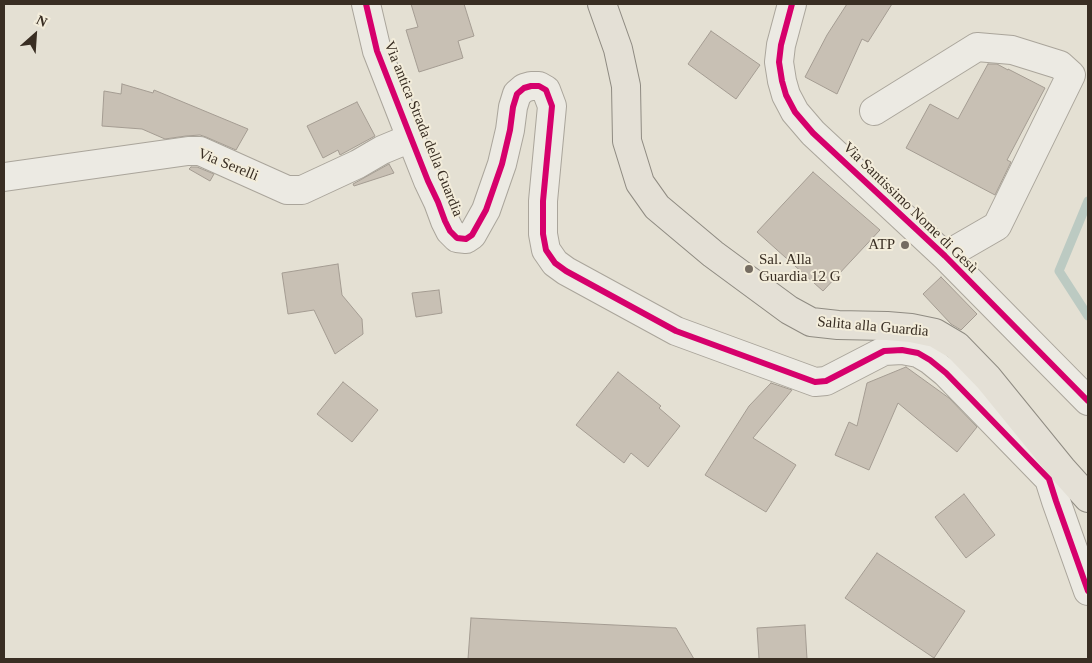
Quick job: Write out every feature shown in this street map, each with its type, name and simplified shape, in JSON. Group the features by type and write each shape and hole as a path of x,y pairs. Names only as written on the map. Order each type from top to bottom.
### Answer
{"main road":[{"name":"Salita alla Guardia","path":"602,4 618,49 626,86 627,141 640,183 657,207 713,254 788,310 811,322 911,328 935,333 957,346 988,378 1055,474 1088,498"}],"street":[{"name":"Via antica Strada della Guardia","path":"366,4 377,52 410,138 445,222 450,232 458,238 466,239 472,235 486,210 495,186 510,130 513,107 518,94 524,88 539,86 546,90 552,106 543,201 543,234 546,250 555,263 566,271 676,331 815,382 826,381 884,351 902,350 918,353 946,373 1055,474"},
{"name":"Via Santissimo Nome di Gesù","path":"792,4 781,45 780,62 786,95 795,112 813,133 945,256 1088,401"},
{"path":"874,111 977,47 1012,50 1060,65 1071,75 998,226 945,256"},
{"name":"Via Serelli","path":"4,177 188,151 200,151 287,190 302,190 410,138"},
{"path":"1055,474 1056,501 1088,591"}],"building":[{"path":"411,4 464,4 474,36 458,41 463,58 419,72 406,30 418,27"},
{"path":"847,4 892,4 868,42 862,39 837,94 805,77 827,35"},
{"path":"711,31 760,65 736,99 688,64"},
{"path":"988,64 997,64 1045,88 1007,160 1011,162 995,195 906,148 930,104 958,119"},
{"path":"122,84 153,93 154,90 248,129 236,150 200,135 165,139 142,129 102,126 104,91 121,94"},
{"path":"357,102 375,136 340,155 338,150 323,158 307,126"},
{"path":"389,164 394,173 354,186 353,184"},
{"path":"197,167 214,174 210,181 189,169"},
{"path":"813,172 880,230 823,291 757,232"},
{"path":"338,264 342,295 362,319 363,334 335,354 314,310 288,314 282,273"},
{"path":"941,277 977,314 961,330 951,324 923,294"},
{"path":"439,290 442,313 416,317 412,293"},
{"path":"906,367 949,398 977,427 957,452 898,403 869,470 835,455 849,422 857,426 867,383"},
{"path":"618,372 661,406 659,408 680,426 648,467 631,453 624,463 576,425"},
{"path":"343,382 378,410 352,442 317,414"},
{"path":"771,383 792,390 753,438 796,465 766,512 705,475 749,406"},
{"path":"964,494 995,535 966,558 935,517"},
{"path":"877,553 965,611 934,658 845,598"},
{"path":"471,618 676,628 694,659 468,659"},
{"path":"805,625 807,659 759,659 757,628"}],"waterway":[{"path":"1088,201 1059,271 1088,316"}],"cycle path":[{"path":"366,4 377,51 445,221 450,231 457,238 466,239 472,235 486,210 502,164 517,94 524,88 539,86 546,90 552,106 543,201 543,234 546,250 555,263 566,271 676,331 815,382 826,381 884,351 902,350 918,353 930,360 946,373 1049,479 1088,591"},
{"path":"792,4 781,45 779,62 786,95 795,112 813,133 945,256 1088,401"}],"place":[{"name":"ATP","path":"905,245"},
{"name":"Sal. Alla Guardia 12 G","path":"749,269"}]}
